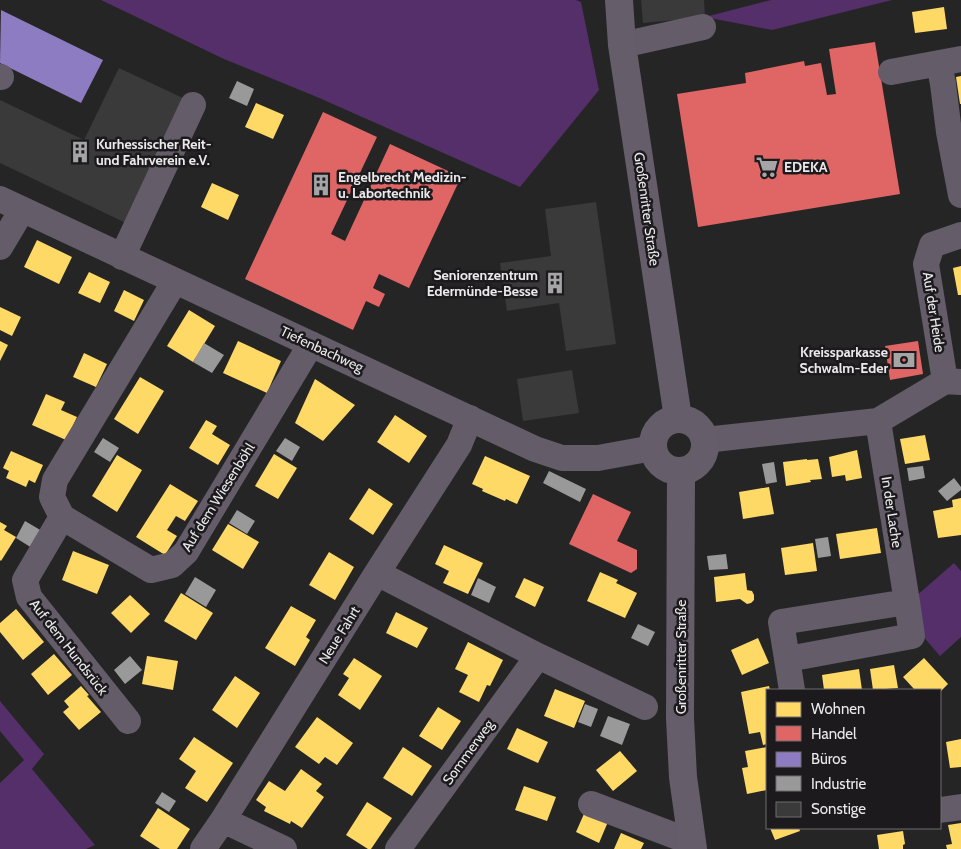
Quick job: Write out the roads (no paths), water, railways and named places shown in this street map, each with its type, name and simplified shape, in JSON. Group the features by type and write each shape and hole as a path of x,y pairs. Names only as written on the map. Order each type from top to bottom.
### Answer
{"main road":[{"name":"Großenritter Straße","path":"619,0 622,46 678,418"},
{"path":"678,418 696,424 705,440 705,451 700,461 693,468 681,471 664,467 655,456 653,448 657,430 666,422 678,418"},
{"name":"Großenritter Straße","path":"681,471 680,718 683,777 692,845"}],"street":[{"path":"622,46 702,27"},
{"path":"891,72 950,61 944,84 949,132 961,195"},
{"path":"122,256 193,106"},
{"path":"0,247 11,204"},
{"name":"Tiefenbachweg","path":"11,204 535,449 562,458 598,458 653,448"},
{"name":"Auf der Heide","path":"953,382 926,264 932,244 961,235"},
{"path":"62,517 52,497 55,480 175,281"},
{"name":"Auf dem Wiesenböhl","path":"62,517 151,570 172,565 186,552 311,344"},
{"path":"705,440 878,421 953,382"},
{"name":"Neue Fahrt","path":"203,849 459,445 470,418"},
{"name":"In der Lache","path":"788,659 912,636 878,421"},
{"name":"Auf dem Hundsrück","path":"62,517 25,580 29,597 128,721"},
{"path":"377,574 538,656 645,707"},
{"path":"792,689 782,622 906,602"},
{"name":"Sommerweg","path":"398,849 538,656"},
{"name":"Großenritter Straße","path":"591,804 692,845"},
{"path":"941,810 961,807"},
{"path":"223,820 284,849"}],"place":[{"name":"Kurhessischer Reit- und Fahrverein e.V.","path":"80,152"},
{"name":"EDEKA","path":"767,167"},
{"name":"Engelbrecht Medizin- u. Labortechnik","path":"321,185"},
{"name":"Seniorenzentrum Edermünde-Besse","path":"555,283"},
{"name":"Kreissparkasse Schwalm-Eder","path":"904,360"}]}
